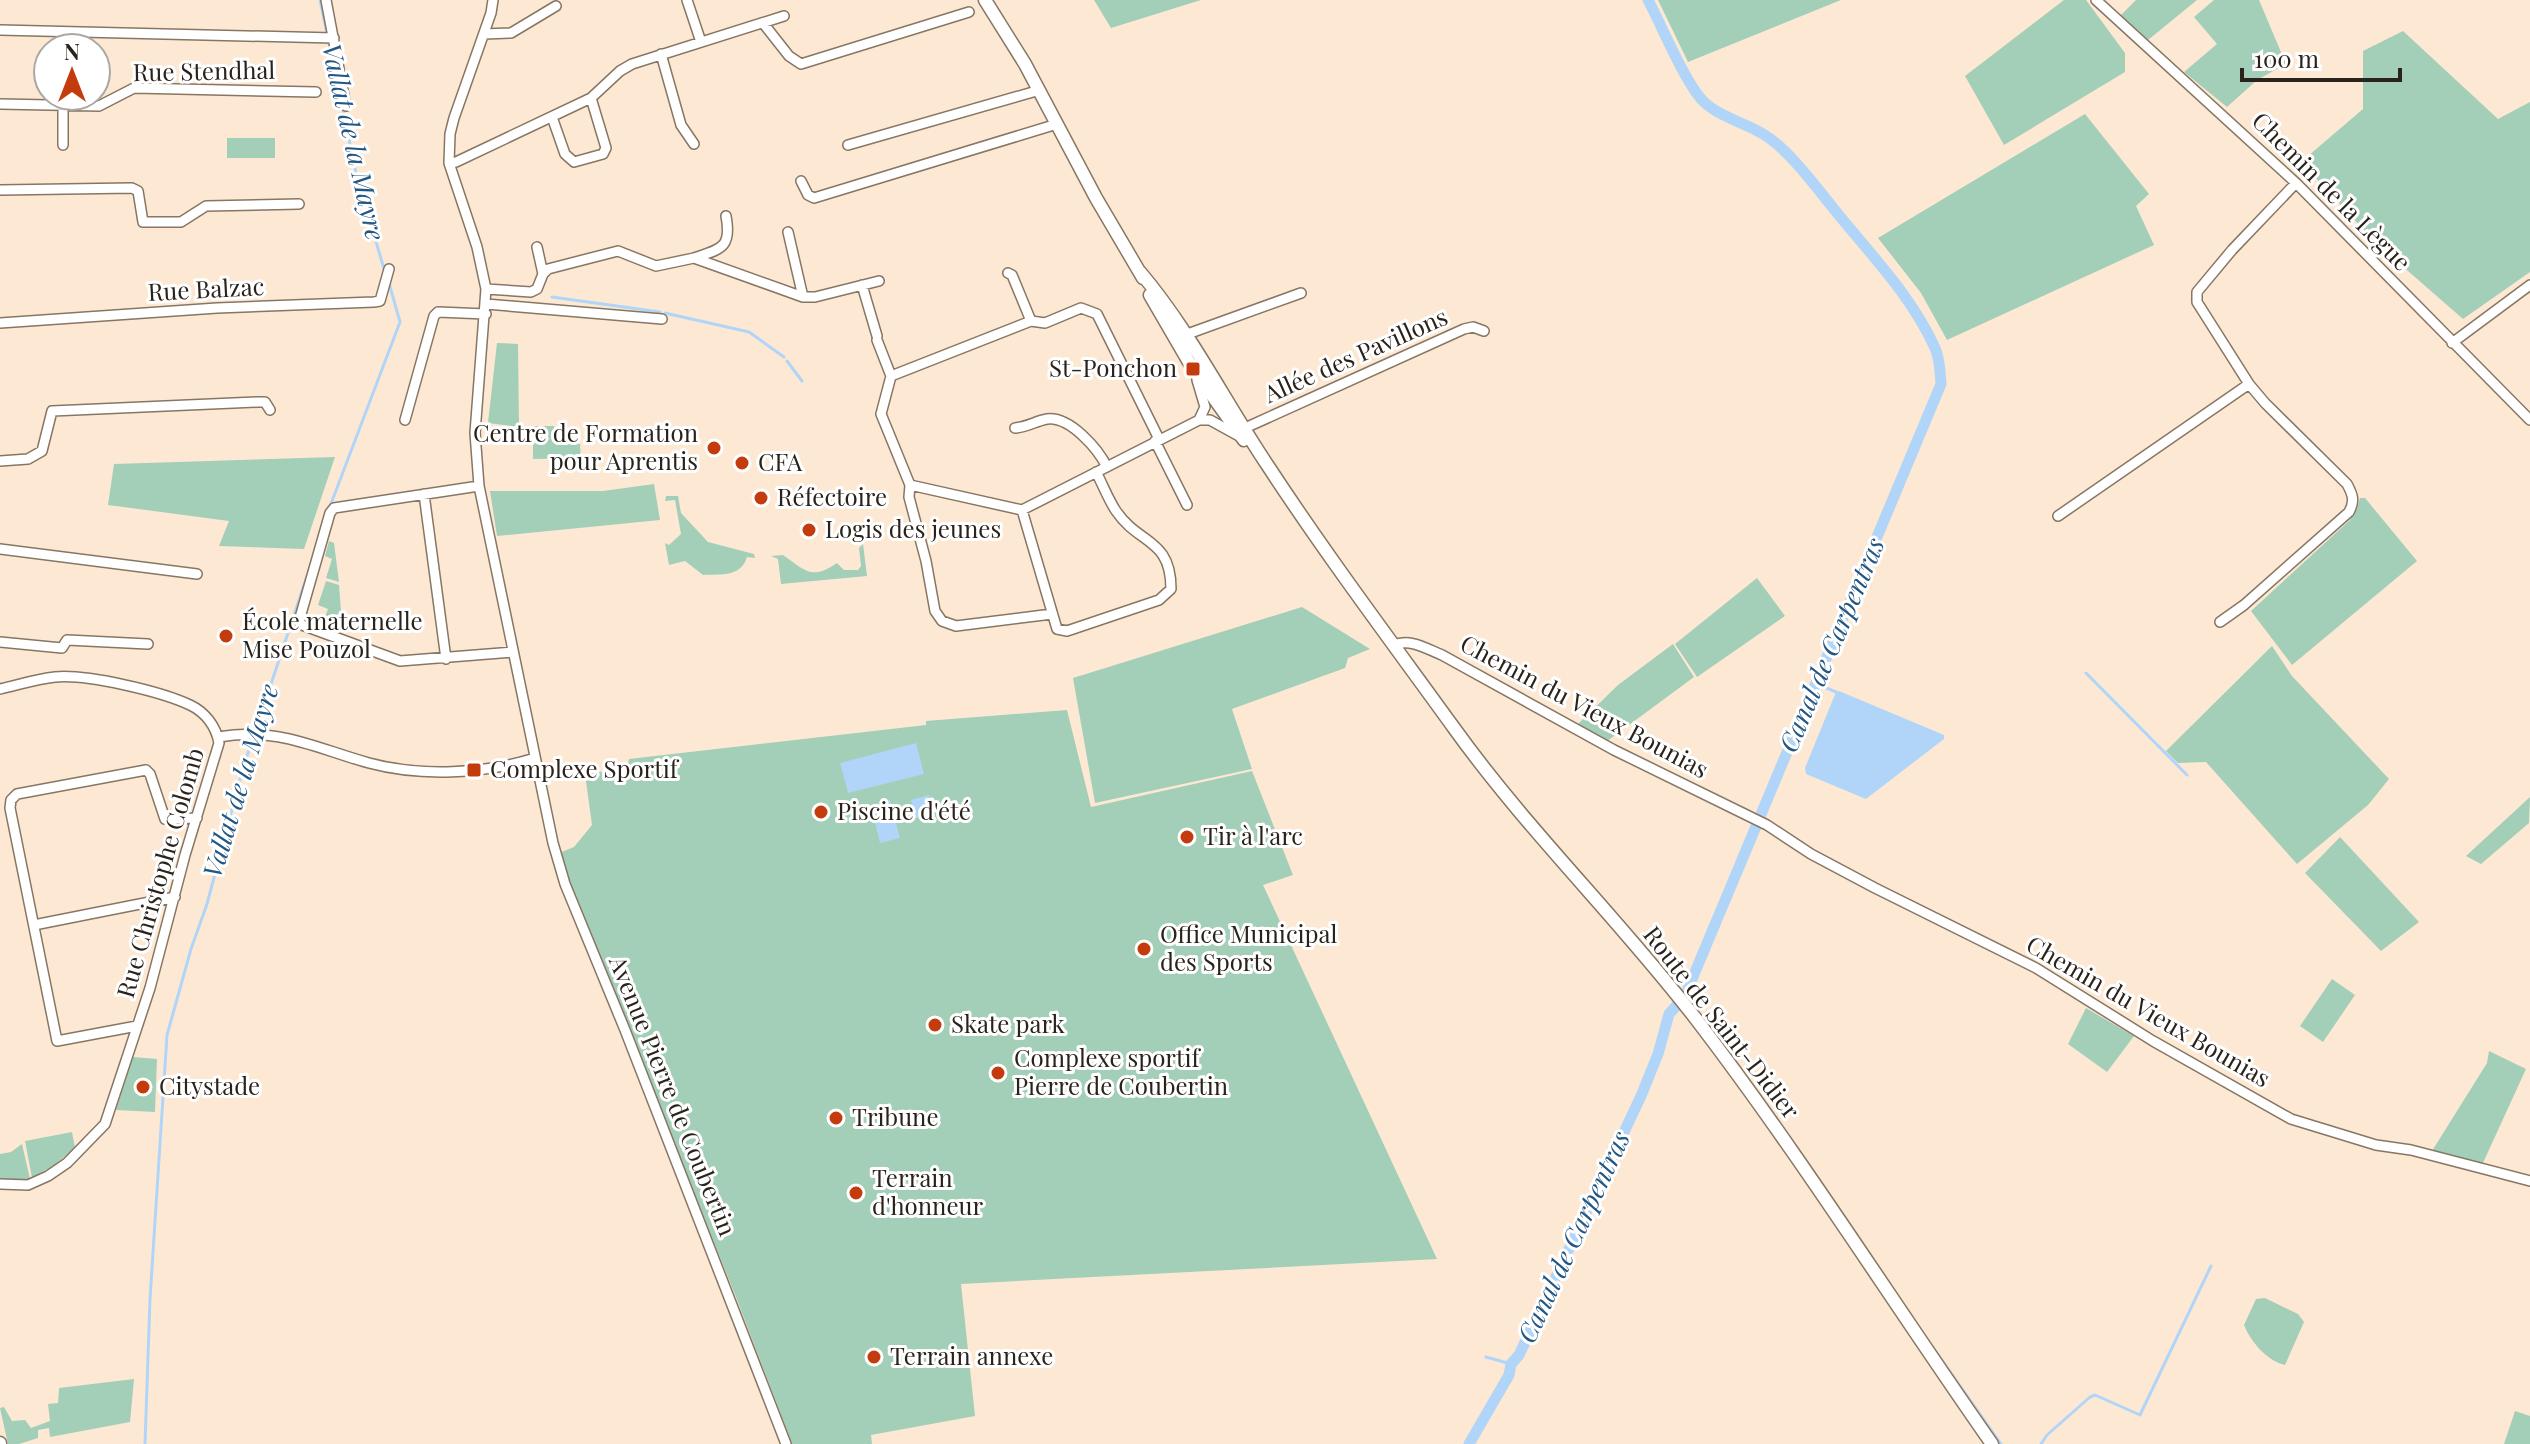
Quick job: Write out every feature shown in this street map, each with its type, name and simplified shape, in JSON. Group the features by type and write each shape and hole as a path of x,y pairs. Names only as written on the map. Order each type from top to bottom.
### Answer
{"main road":[{"path":"985,0 1040,90 1096,198 1140,272 1158,293 1193,369 1220,409 1242,428"},
{"path":"1180,337 1216,381 1242,428"},
{"name":"Route de Saint-Didier","path":"1242,428 1394,645 1512,805 1685,1005 1795,1156 1992,1444"}],"street":[{"path":"326,0 346,106"},
{"path":"486,309 486,289 477,247 449,163 454,118 493,0"},
{"path":"687,0 701,42"},
{"name":"Chemin de la Lègue","path":"2096,0 2296,183 2530,420"},
{"path":"484,34 511,33 556,6"},
{"path":"763,23 789,56 801,64 969,12"},
{"path":"449,163 591,98 632,64 784,16"},
{"path":"0,30 334,38"},
{"path":"661,54 681,125 694,144"},
{"name":"Rue Stendhal","path":"112,99 134,88 316,92"},
{"path":"848,145 1040,90"},
{"path":"552,117 565,154 574,162 603,154 606,148 591,98"},
{"name":"Rue Stendhal","path":"0,104 32,105"},
{"path":"63,112 63,145"},
{"path":"801,181 808,195 814,198 1057,124"},
{"path":"2220,622 2256,595 2349,512 2354,504 2347,484 2249,384 2197,302 2197,292 2296,183"},
{"path":"0,190 132,188 140,196 143,222 181,222 206,206 299,204"},
{"path":"543,274 555,266 618,251 656,266 713,252 727,242 730,235 726,216"},
{"path":"788,232 803,297"},
{"path":"486,289 531,292 539,285 543,274 537,247"},
{"path":"694,258 803,297 815,297 879,281"},
{"name":"Rue Balzac","path":"0,323 217,308 374,302 380,301 389,269"},
{"path":"1008,273 1012,275 1031,321"},
{"path":"862,285 891,376 881,414 910,485 909,497 935,611 942,621 956,626 1052,614"},
{"path":"2452,343 2530,285"},
{"path":"1180,337 1301,293"},
{"path":"891,376 1031,321 1045,323 1081,308 1097,314 1187,505"},
{"path":"405,420 434,316 438,312 486,309 662,319"},
{"name":"Avenue Pierre de Coubertin","path":"486,309 475,433 479,486 535,758 565,884 786,1444"},
{"name":"Allée des Pavillons","path":"1242,428 1464,329 1473,327 1484,331"},
{"path":"1193,369 1204,402 1204,418"},
{"path":"1216,381 1220,409 1242,428"},
{"path":"2058,516 2249,384"},
{"path":"0,461 28,459 42,451 52,411 258,402 265,402 270,410"},
{"path":"910,485 1022,510 1220,409"},
{"path":"1204,418 1242,428"},
{"path":"1015,428 1049,419 1061,421 1096,446 1107,467"},
{"path":"1022,510 1057,629 1067,631 1159,600 1171,589 1166,558 1117,512 1096,472"},
{"path":"479,486 334,508 299,621 302,625 400,661 513,652"},
{"path":"424,494 446,659"},
{"path":"0,549 197,574"},
{"path":"0,642 62,648 67,640 148,644"},
{"name":"Chemin du Vieux Bounias","path":"1394,645 1398,642 1412,643 1442,655 1614,750 1767,825 1811,854 2036,968 2153,1041 2291,1119 2376,1145 2411,1150 2530,1181"},
{"name":"Rue Christophe Colomb","path":"0,689 54,677 95,679 191,705 211,723 218,737 218,748 150,988 110,1113 99,1131 67,1163 38,1182 17,1186 0,1184"},
{"path":"218,737 274,734 372,763 411,769 497,768 535,758"},
{"path":"137,1026 57,1041 10,808 11,800 17,794 146,770 165,819 197,818"},
{"path":"34,925 175,897"}],"green space":[{"path":"1094,0 1201,0 1111,28"},
{"path":"1658,0 1841,0 1688,62"},
{"path":"2064,0 2086,0 2125,53 2125,72 2004,145 1965,76"},
{"path":"2136,0 2197,0 2148,40 2120,16"},
{"path":"2214,0 2259,0 2286,64 2257,80 2227,107 2184,72 2217,44 2194,17"},
{"path":"2403,31 2498,119 2530,102 2530,272 2463,319 2376,243 2301,162 2363,109 2363,51"},
{"path":"2085,114 2149,194 2136,206 2154,245 1947,340 1921,293 1878,238"},
{"path":"227,138 275,138 275,158 227,158"},
{"path":"497,343 518,344 519,427 488,423"},
{"path":"533,426 554,426 555,444 580,444 581,458 533,459"},
{"path":"335,457 304,549 219,546 229,521 108,505 114,464"},
{"path":"654,484 660,520 497,536 490,491 603,491"},
{"path":"666,496 678,496 681,513 708,542 754,554 755,558 747,557 740,568 724,574 703,575 685,561 669,565 665,543 669,545 681,534 675,500 665,501"},
{"path":"2360,498 2365,498 2417,561 2292,665 2251,611 2350,520"},
{"path":"329,541 334,543 339,582 326,578 332,559 325,556"},
{"path":"863,544 867,576 781,584 778,559 771,556 783,555 803,569 814,572 837,563 844,570 858,570 861,566 859,548"},
{"path":"1757,578 1785,616 1697,677 1675,644"},
{"path":"326,581 339,585 342,624 325,617 328,609 318,605"},
{"path":"1302,607 1370,649 1348,658 1345,668 1232,709 1252,769 1095,803 1073,678"},
{"path":"1673,644 1694,677 1606,742 1577,725 1618,685"},
{"path":"2272,646 2292,676 2389,779 2368,805 2297,864 2206,762 2178,763 2166,751"},
{"name":"Complexe sportif Pierre de Coubertin","path":"1067,710 1091,807 1252,771 1293,875 1263,885 1437,1259 961,1284 975,1416 871,1435 872,1444 792,1444 559,853 574,847 592,825 585,774 627,768 629,759 926,725 926,721"},
{"path":"2530,797 2529,823 2481,864 2466,856"},
{"path":"2340,837 2419,922 2381,951 2305,873"},
{"path":"2332,979 2355,995 2323,1042 2300,1026"},
{"path":"2086,1008 2134,1036 2107,1072 2068,1044"},
{"path":"2489,1051 2526,1069 2482,1165 2432,1151 2487,1063"},
{"path":"133,1057 157,1059 155,1112 116,1110"},
{"path":"72,1132 75,1148 32,1178 25,1141"},
{"path":"22,1144 30,1179 6,1182 0,1179 0,1154 11,1152"},
{"path":"2265,1298 2298,1314 2304,1322 2285,1365 2260,1350 2244,1325 2256,1299"},
{"path":"134,1379 130,1422 50,1437 49,1428 38,1430 38,1438 8,1444 0,1408 4,1407 12,1421 25,1420 31,1428 50,1421 48,1404 58,1403 59,1388"},
{"path":"2515,1411 2530,1416 2530,1444 2504,1444"}],"water":[{"path":"1839,691 1944,735 1944,739 1866,799 1806,774 1805,768"},
{"path":"916,743 924,774 848,793 840,763"},
{"path":"929,795 934,814 916,818 911,800"},
{"path":"890,800 900,838 880,843 871,805"}],"waterway":[{"name":"Vallat de la Mayre","path":"320,0 357,178 385,272"},
{"name":"Canal de Carpentras","path":"1469,1444 1509,1375 1511,1364 1519,1355 1641,1096 1658,1054 1669,1014 1685,996 1941,384 1935,348 1926,329 1891,278 1783,150 1763,134 1717,112 1697,94 1648,0"},
{"name":"Vallat de la Mayre","path":"329,509 400,322 389,283"},
{"path":"552,297 660,312"},
{"path":"665,313 749,332 784,357"},
{"path":"787,361 802,381"},
{"name":"Vallat de la Mayre","path":"145,1444 150,1299 167,1035 207,904 243,768 313,558"},
{"path":"2086,673 2187,775"},
{"path":"1817,684 1836,692"},
{"path":"2041,1444 2047,1435 2095,1395 2140,1415 2211,1266"},
{"path":"1934,1349 2001,1444"},
{"path":"1486,1357 1511,1364"}],"place":[{"name":"St-Ponchon","path":"1193,369"},
{"name":"Centre de Formation pour Aprentis","path":"714,448"},
{"name":"CFA","path":"742,463"},
{"name":"Réfectoire","path":"761,498"},
{"name":"Logis des jeunes","path":"809,530"},
{"name":"École maternelle Mise Pouzol","path":"226,636"},
{"name":"Complexe Sportif","path":"474,770"},
{"name":"Piscine d'été","path":"821,812"},
{"name":"Tir à l'arc","path":"1187,837"},
{"name":"Office Municipal des Sports","path":"1144,949"},
{"name":"Skate park","path":"935,1025"},
{"name":"Complexe sportif Pierre de Coubertin","path":"998,1073"},
{"name":"Citystade","path":"143,1087"},
{"name":"Tribune","path":"836,1118"},
{"name":"Terrain d'honneur","path":"856,1193"},
{"name":"Terrain annexe","path":"874,1357"}]}
